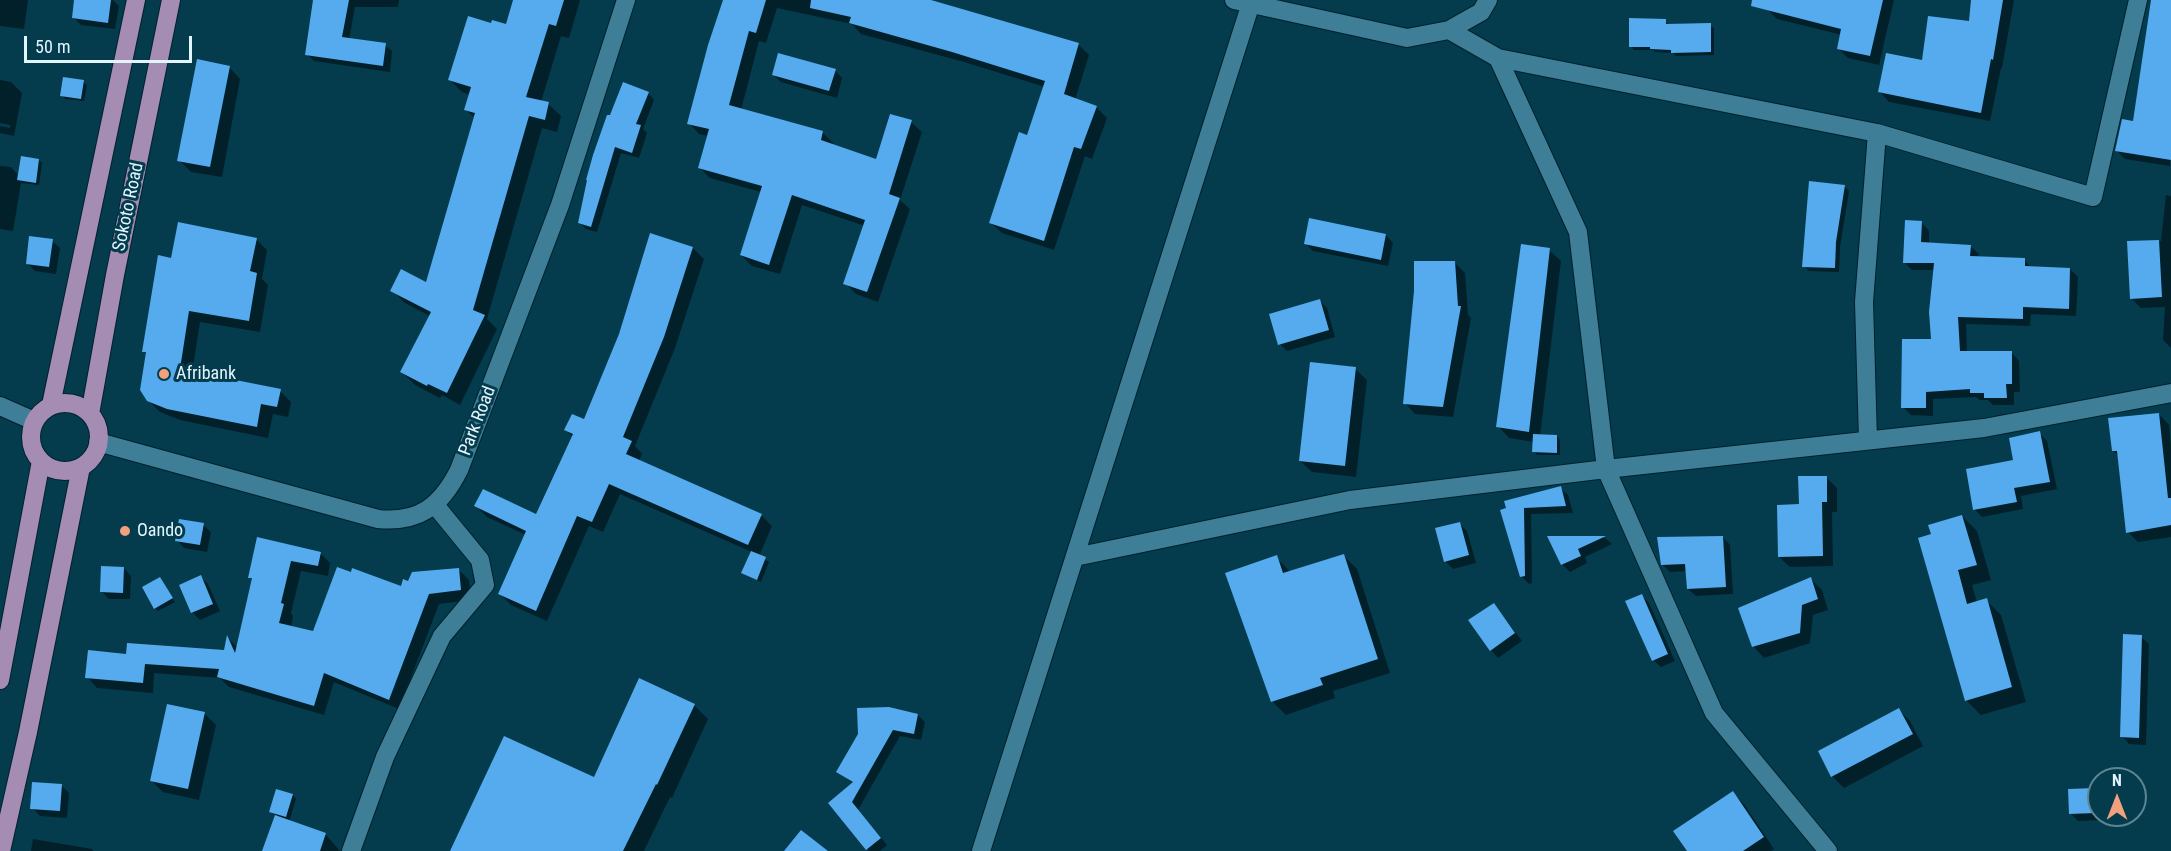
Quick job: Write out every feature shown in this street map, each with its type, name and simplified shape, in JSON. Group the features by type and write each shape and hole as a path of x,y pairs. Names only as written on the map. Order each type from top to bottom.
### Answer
{"main road":[{"name":"Sokoto Road","path":"51,405 136,0"},
{"name":"Sokoto Road","path":"90,414 115,275 171,0"},
{"path":"72,403 90,414 99,432 98,442 89,460 81,467 60,470 50,467 34,453 31,431 34,421 51,405 72,403"},
{"path":"0,680 41,461"},
{"path":"1,851 30,721 81,467"}],"street":[{"name":"Park Road","path":"98,442 378,519 404,519 420,514 435,505 444,496 459,470 547,238 626,0"},
{"path":"981,851 1075,556 1242,2 1407,38 1449,30 1481,12 1488,0"},
{"path":"1449,30 1498,58 1876,133 2093,197 2138,0"},
{"path":"1498,58 1578,232 1606,469 1714,713 1828,851"},
{"path":"1868,440 1864,302 1876,133"},
{"path":"1075,556 1350,500 1606,469 1984,428 2171,393"},
{"path":"0,406 34,421"},
{"path":"351,851 385,757 442,636 485,585 480,560 435,505"}],"building":[{"path":"74,0 111,0 108,23 72,18"},
{"path":"313,0 349,0 342,37 386,43 383,66 305,55"},
{"path":"513,0 564,0 556,26 549,24 526,97 549,102 545,120 529,116 473,310 485,315 447,393 400,372 431,312 390,291 401,269 426,282 475,113 464,110 471,87 448,80 468,16 491,23 492,20 506,24"},
{"path":"723,0 766,0 756,33 749,31 729,105 823,131 821,140 876,159 890,114 912,120 889,194 900,198 867,292 843,284 865,220 792,195 769,265 740,255 762,186 698,168 709,129 687,124 708,45"},
{"path":"811,0 931,0 1079,43 1064,94 1097,106 1081,149 1074,147 1044,241 989,223 1019,132 1027,135 1045,81 849,23 851,17 810,8"},
{"path":"1752,0 1883,0 1870,56 1837,49 1841,29 1751,6"},
{"path":"1971,0 2003,0 1981,113 1878,92 1886,53 1922,60 1928,16 1969,21"},
{"path":"2151,0 2171,0 2171,160 2115,151 2122,119 2133,121"},
{"path":"1629,18 1666,19 1666,24 1711,23 1711,52 1671,53 1671,50 1650,49 1650,47 1629,47"},
{"path":"778,53 836,69 829,91 772,75"},
{"path":"197,59 230,66 210,167 177,161"},
{"path":"63,77 84,80 81,99 60,96"},
{"path":"623,82 649,92 636,124 641,125 632,153 615,147 591,227 578,223 586,180 607,115 610,115"},
{"path":"21,156 39,159 36,183 17,180"},
{"path":"1809,181 1845,185 1836,242 1835,268 1802,267"},
{"path":"1309,218 1386,234 1381,260 1304,244"},
{"path":"1905,220 1922,221 1921,242 1971,245 1970,256 2025,258 2025,266 2070,268 2069,309 2023,307 2023,319 1958,317 1960,351 2012,351 2012,384 2006,384 2007,398 1984,398 1984,393 1970,393 1970,389 1926,392 1926,408 1901,408 1902,339 1931,339 1929,312 1934,263 1903,263"},
{"path":"178,222 257,238 250,271 257,273 249,321 189,311 180,369 281,389 277,407 261,404 257,427 167,409 147,401 140,390 146,352 142,352 158,255 171,258"},
{"path":"650,233 693,247 664,337 623,437 632,441 626,454 762,514 748,545 609,484 592,522 577,516 536,611 498,594 526,531 474,506 483,489 536,514 573,434 564,430 572,414 584,419 619,334"},
{"path":"29,236 53,239 49,267 26,264"},
{"path":"2159,240 2162,297 2130,299 2127,241"},
{"path":"1521,244 1550,248 1529,432 1496,427"},
{"path":"1414,261 1455,261 1458,306 1461,306 1443,407 1403,404 1414,291"},
{"path":"1320,299 1329,330 1278,345 1269,314"},
{"path":"1310,362 1356,367 1345,466 1299,461"},
{"path":"2159,413 2168,498 2171,498 2171,525 2126,533 2117,451 2112,451 2108,418"},
{"path":"2040,431 2050,482 2014,488 2017,502 1973,510 1966,469 2013,460 2009,438"},
{"path":"1533,434 1557,435 1557,453 1532,452"},
{"path":"1798,476 1827,476 1827,502 1822,502 1823,556 1778,557 1777,505 1799,504"},
{"path":"1561,486 1566,506 1524,508 1525,576 1520,577 1500,510 1506,508 1504,501"},
{"path":"1962,515 1977,565 1958,570 1967,604 1987,598 2012,687 1965,701 1918,538 1931,534 1928,525"},
{"path":"179,519 204,523 200,545 175,541"},
{"path":"1460,522 1469,555 1444,562 1435,528"},
{"path":"1547,536 1606,536 1578,549 1581,556 1561,565"},
{"path":"1723,536 1726,587 1687,589 1685,564 1661,565 1657,537"},
{"path":"257,537 321,552 318,566 291,561 281,603 284,604 279,623 313,631 337,567 351,572 352,568 401,586 403,579 408,581 412,572 459,568 461,590 429,594 389,700 324,673 314,706 217,677 219,669 145,664 143,683 85,678 88,650 126,654 127,643 224,650 227,635 235,653 252,578 248,578"},
{"path":"751,551 766,557 757,580 741,573"},
{"path":"1344,554 1378,659 1320,678 1323,685 1271,702 1225,573 1277,555 1283,573"},
{"path":"101,566 124,567 123,593 100,592"},
{"path":"201,575 213,604 191,613 179,585"},
{"path":"160,577 173,598 154,609 142,587"},
{"path":"1811,577 1818,599 1802,605 1800,633 1752,647 1738,608"},
{"path":"1642,594 1668,654 1652,661 1625,601"},
{"path":"1494,603 1515,633 1490,651 1468,620"},
{"path":"2123,634 2142,635 2139,738 2120,737"},
{"path":"639,678 695,704 623,851 450,851 504,736 594,777"},
{"path":"167,704 205,712 188,789 150,781"},
{"path":"889,707 918,714 914,734 893,730 852,802 881,838 866,850 828,803 853,782 836,772 858,734 857,708"},
{"path":"1899,708 1913,734 1831,777 1818,751"},
{"path":"32,782 62,784 60,811 30,809"},
{"path":"2087,788 2087,813 2069,814 2068,789"},
{"path":"276,789 293,794 286,817 269,812"},
{"path":"1733,791 1764,837 1743,851 1687,851 1673,831"},
{"path":"275,815 326,833 320,851 262,851"},
{"path":"801,830 828,851 784,851"}],"place":[{"name":"Afribank","path":"164,374"},
{"name":"Oando","path":"125,531"}]}
